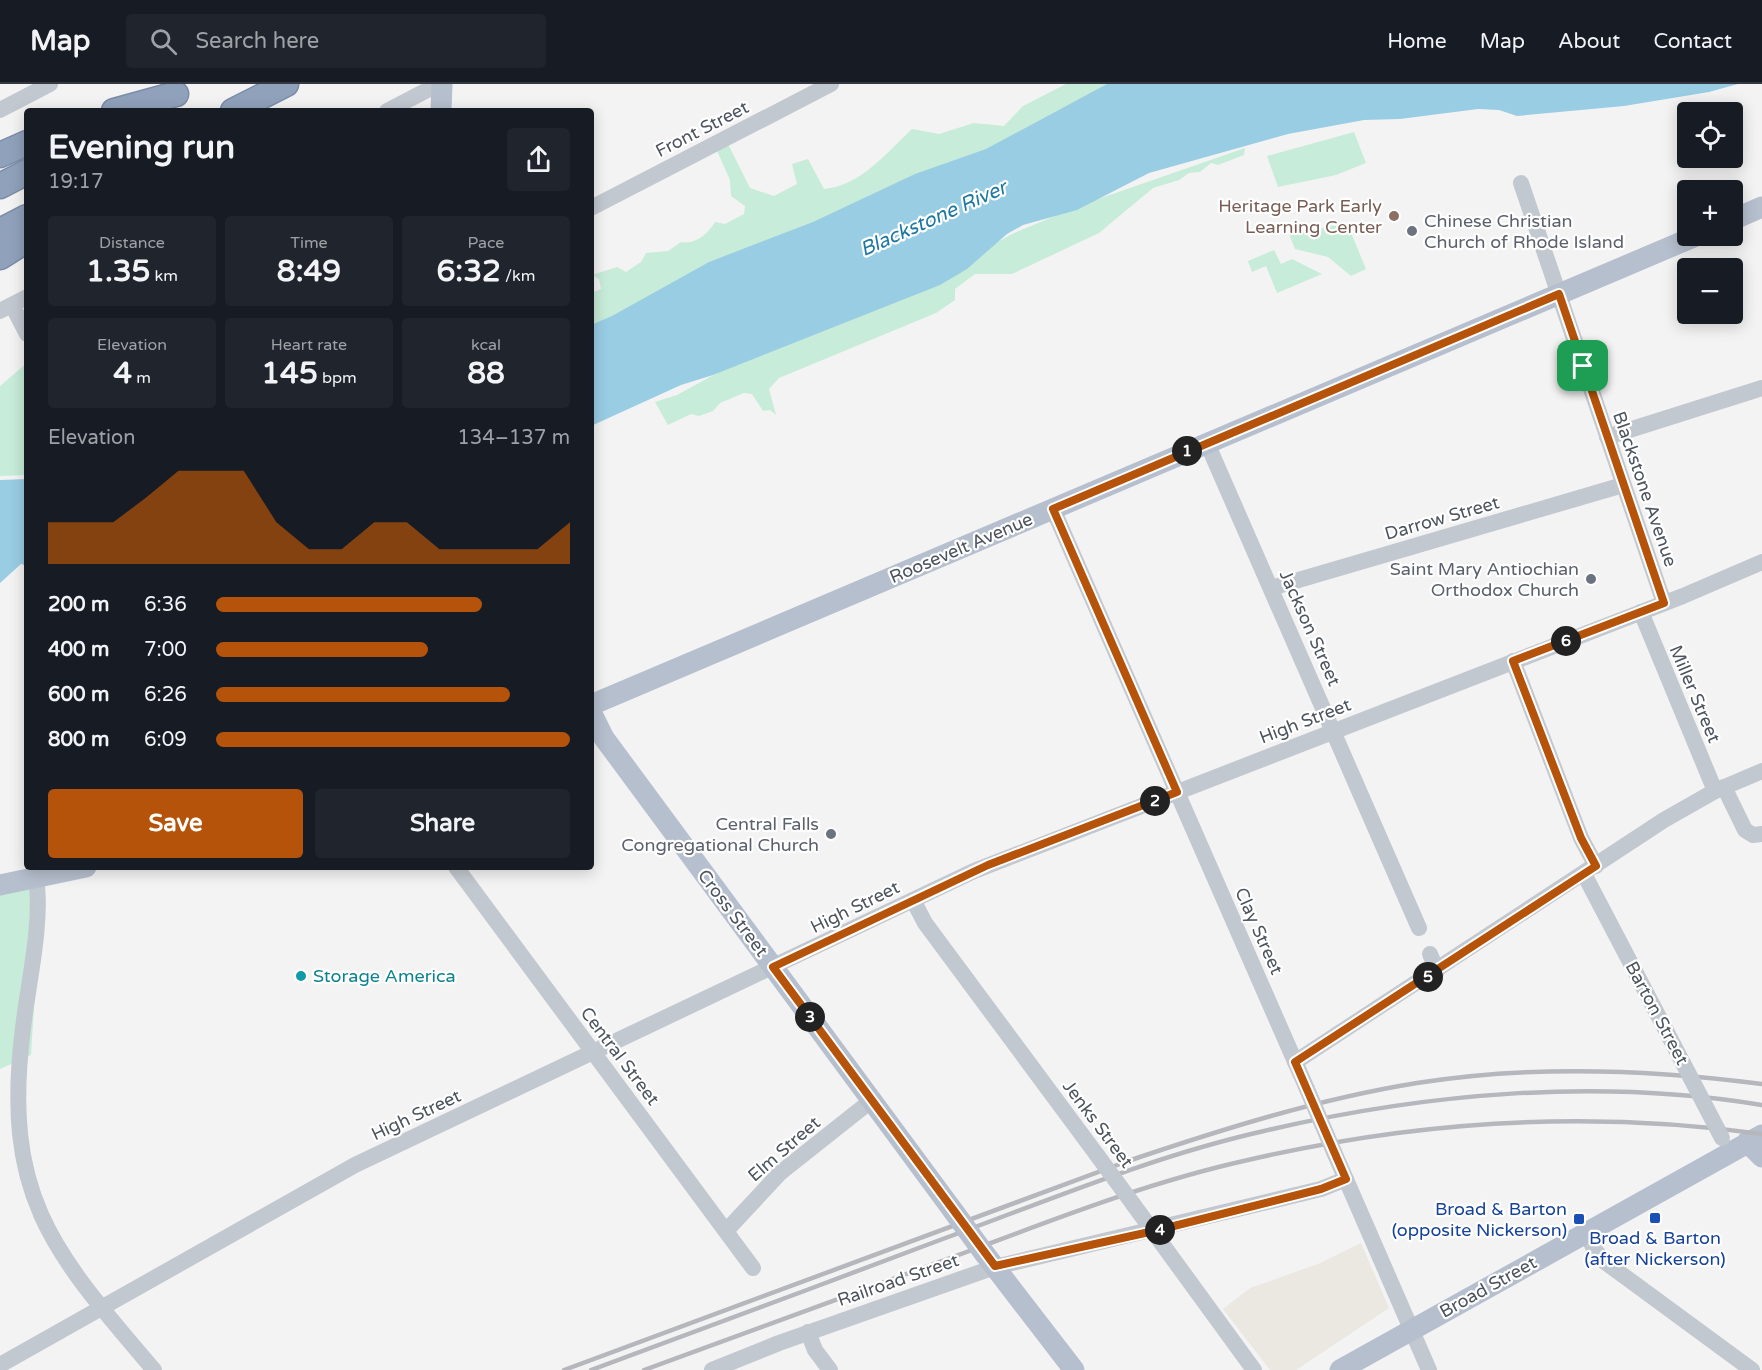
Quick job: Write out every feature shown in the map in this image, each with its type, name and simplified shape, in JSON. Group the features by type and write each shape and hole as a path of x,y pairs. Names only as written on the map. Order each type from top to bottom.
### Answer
{"highway":[{"path":"239,108 286,84"},
{"path":"124,108 186,89"},
{"path":"150,108 186,89"},
{"path":"0,155 24,145"},
{"path":"0,186 24,174"},
{"path":"0,231 24,219"},
{"path":"0,257 24,242"}],"main road":[{"path":"441,84 441,108"},
{"path":"1743,215 1762,207"},
{"name":"Roosevelt Avenue","path":"594,704 1677,244"},
{"name":"Cross Street","path":"594,718 604,738 954,1212 1074,1370"},
{"path":"0,885 74,870"},
{"name":"Broad Street","path":"1340,1370 1746,1144"}],"street":[{"path":"0,110 50,84"},
{"path":"393,108 441,84"},
{"name":"Front Street","path":"594,206 831,84"},
{"name":"Blackstone Avenue","path":"1521,183 1664,603"},
{"path":"13,304 24,328"},
{"path":"1607,437 1762,388"},
{"name":"Jackson Street","path":"1207,443 1419,928"},
{"name":"Darrow Street","path":"1271,588 1623,485"},
{"name":"Clay Street","path":"1053,509 1429,1370"},
{"name":"High Street","path":"0,1365 356,1165 996,862 1664,603 1762,562"},
{"name":"Miller Street","path":"1641,612 1720,789 1745,830 1754,835 1762,834"},
{"name":"Barton Street","path":"1513,661 1581,838 1590,870 1683,1063 1746,1144"},
{"path":"1295,1062 1672,815 1720,789 1762,771"},
{"name":"Central Street","path":"458,870 753,1268"},
{"path":"36,879 38,909 17,1083 20,1151 40,1217 67,1263 101,1308 154,1370"},
{"name":"Jenks Street","path":"913,900 925,924 1154,1231 1254,1370"},
{"path":"1430,954 1437,971"},
{"name":"Elm Street","path":"726,1231 780,1173 872,1100"},
{"name":"Railroad Street","path":"712,1370 990,1260 1154,1231 1321,1189 1346,1179"},
{"path":"1586,1232 1594,1249 1605,1262 1752,1370"},
{"path":"808,1332 815,1350 830,1370"}],"shaded area":[{"path":"1361,1243 1389,1308 1296,1370 1270,1370 1223,1309 1250,1288 1318,1264"}],"green space":[{"path":"1066,84 1181,84 594,340 594,292 601,289 599,279 594,274 617,267 626,272 641,262 646,253 668,251 681,242 691,242 709,231 715,222 725,224 744,214 745,206 731,196 730,180 714,144 725,138 750,188 774,196 797,184 792,164 808,159 824,189 837,187 862,175 912,129 939,134 974,123 1004,126 1023,106"},
{"path":"1354,132 1366,163 1336,175 1278,187 1267,156"},
{"path":"1245,148 1244,155 1218,165 1211,163 1200,172 1189,173 1179,180 1153,188 1099,233 1012,274 975,274 955,289 955,300 936,313 779,378 769,389 776,415 770,410 763,411 752,394 744,393 720,403 713,411 699,416 691,414 668,425 655,402 677,395 754,353 901,296 1012,234 1081,205"},
{"path":"1347,223 1366,269 1351,276 1328,257 1295,249 1289,234"},
{"path":"1274,250 1281,264 1292,259 1322,274 1277,293 1266,266 1252,272 1248,261"},
{"path":"24,366 24,475 0,476 0,386"},
{"path":"42,882 31,1055 0,1069 0,885"}],"water":[{"name":"Blackstone River","path":"1107,84 1738,84 1709,92 1624,106 1517,116 1499,110 1478,109 1400,119 1364,120 1288,134 1149,173 1077,210 1023,225 1007,234 967,269 940,285 713,375 681,385 594,425 594,324 709,262 813,222 915,174 986,149"},
{"path":"24,479 24,565 21,564 0,583 0,480"}],"railway":[{"path":"564,1370 1128,1161 1235,1126 1343,1097 1460,1077 1546,1071 1633,1072 1762,1084"},
{"path":"591,1370 1100,1180 1182,1153 1264,1131 1387,1107 1512,1094 1575,1091 1638,1092 1762,1105"},
{"path":"644,1370 1108,1200 1178,1178 1248,1160 1375,1136 1504,1123 1633,1122 1762,1134"}],"place":[{"name":"Heritage Park Early Learning Center","path":"1394,216"},
{"name":"Chinese Christian Church of Rhode Island","path":"1412,231"},
{"name":"Saint Mary Antiochian Orthodox Church","path":"1591,579"},
{"name":"Central Falls Congregational Church","path":"831,834"},
{"name":"Storage America","path":"301,976"},
{"name":"Broad & Barton (after Nickerson)","path":"1655,1218"},
{"name":"Broad & Barton (opposite Nickerson)","path":"1579,1219"}],"route":[{"path":"1559,294 1583,366 1664,603 1513,661 1581,838 1596,866 1319,1049 1295,1062 1346,1179 1321,1189 1154,1231 995,1266 773,967 988,865 1177,792 1053,509 1559,294"}]}
